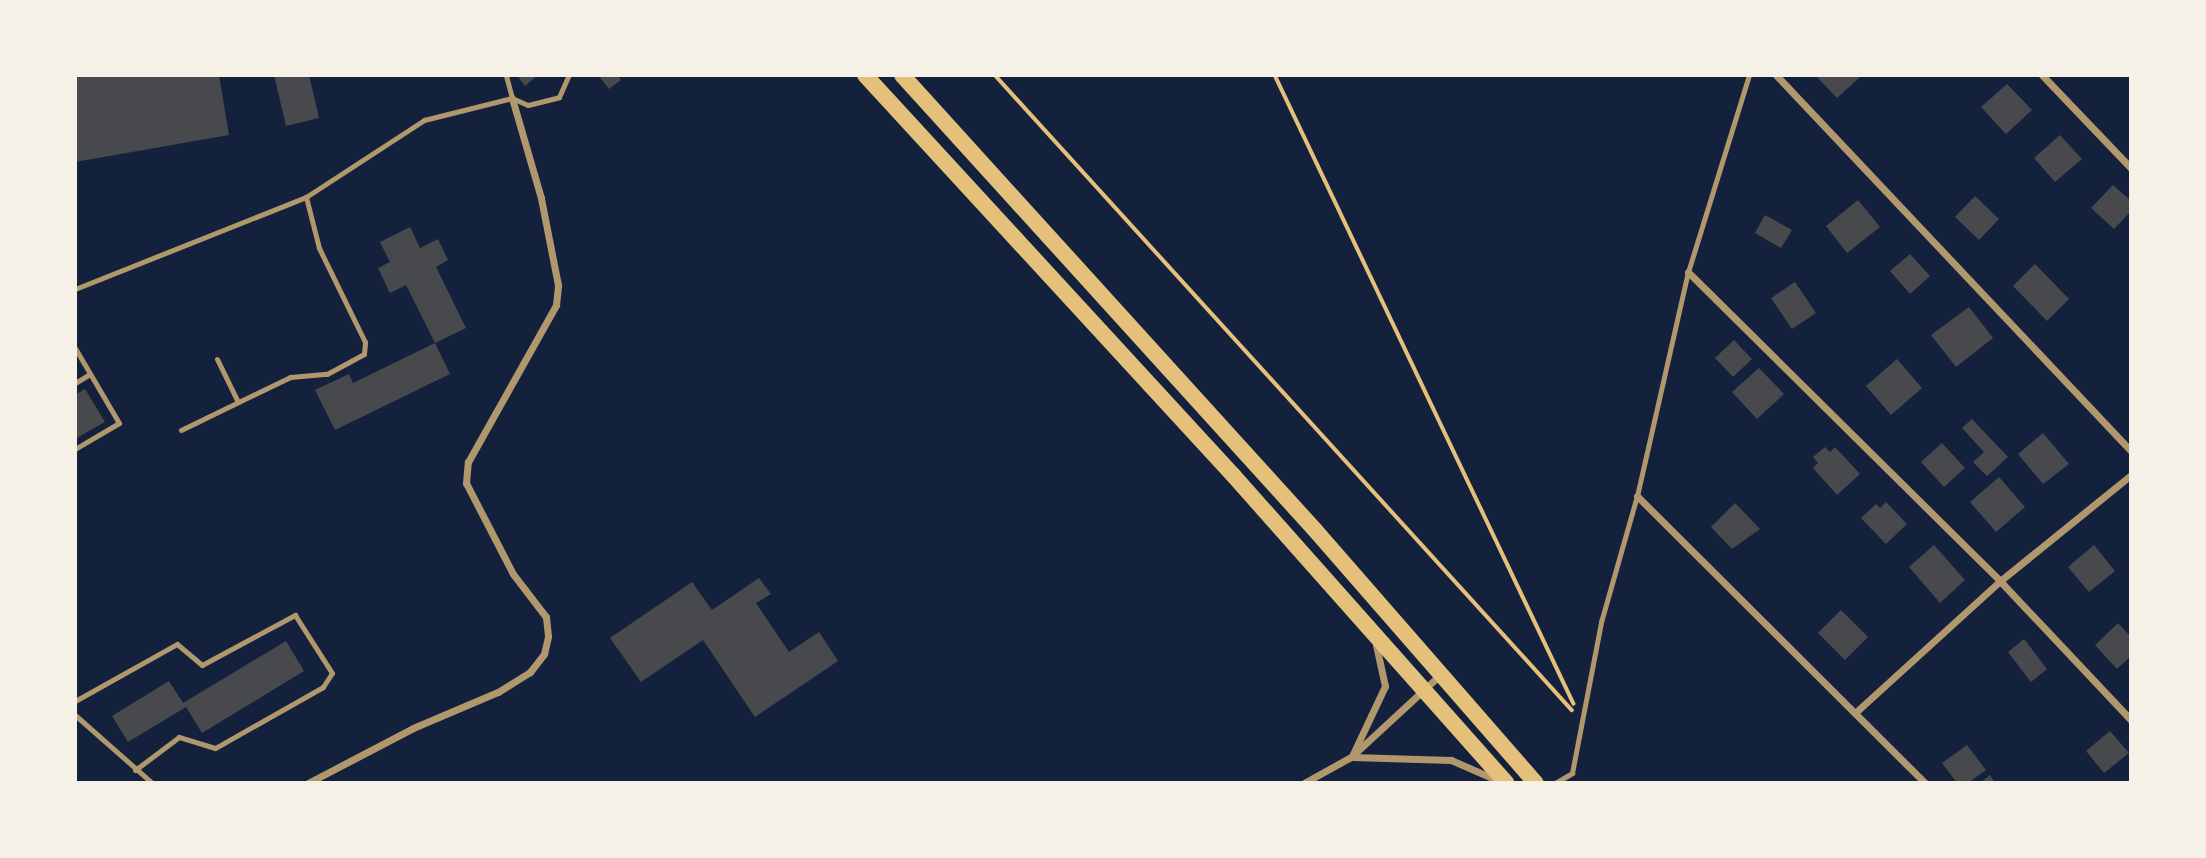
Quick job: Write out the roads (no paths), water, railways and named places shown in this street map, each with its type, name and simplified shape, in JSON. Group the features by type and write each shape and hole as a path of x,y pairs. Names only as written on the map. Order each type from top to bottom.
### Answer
{"main road":[{"path":"865,75 1366,624 1504,783"},
{"path":"902,75 1536,783"}],"street":[{"path":"1776,75 2131,451"},
{"path":"2042,75 2131,168"},
{"path":"307,783 412,728 498,692 530,672 544,654 548,636 546,617 513,574 466,483 468,462 556,305 555,266 541,198 512,98"},
{"path":"1688,272 2000,581 2131,720"},
{"path":"1856,712 2000,581 2131,475"},
{"path":"1637,496 1925,783"},
{"path":"1351,757 1385,686 1382,657 1366,624"},
{"path":"1304,783 1351,757 1441,675"},
{"path":"1351,757 1451,760 1504,783"}],"lane":[{"path":"506,75 512,98"},
{"path":"75,289 306,197 424,120 512,98 528,105 559,97 569,75"},
{"path":"1555,783 1572,773 1601,622 1637,496 1688,272 1749,75"},
{"path":"181,430 290,377 327,374 364,355 365,342 319,248 306,197"},
{"path":"75,348 119,423 75,449"},
{"path":"217,359 238,402"},
{"path":"75,383 90,374"},
{"path":"75,701 177,643 202,665 295,615 332,673 323,687 215,748 179,737 135,770"},
{"path":"75,715 152,783"}]}
